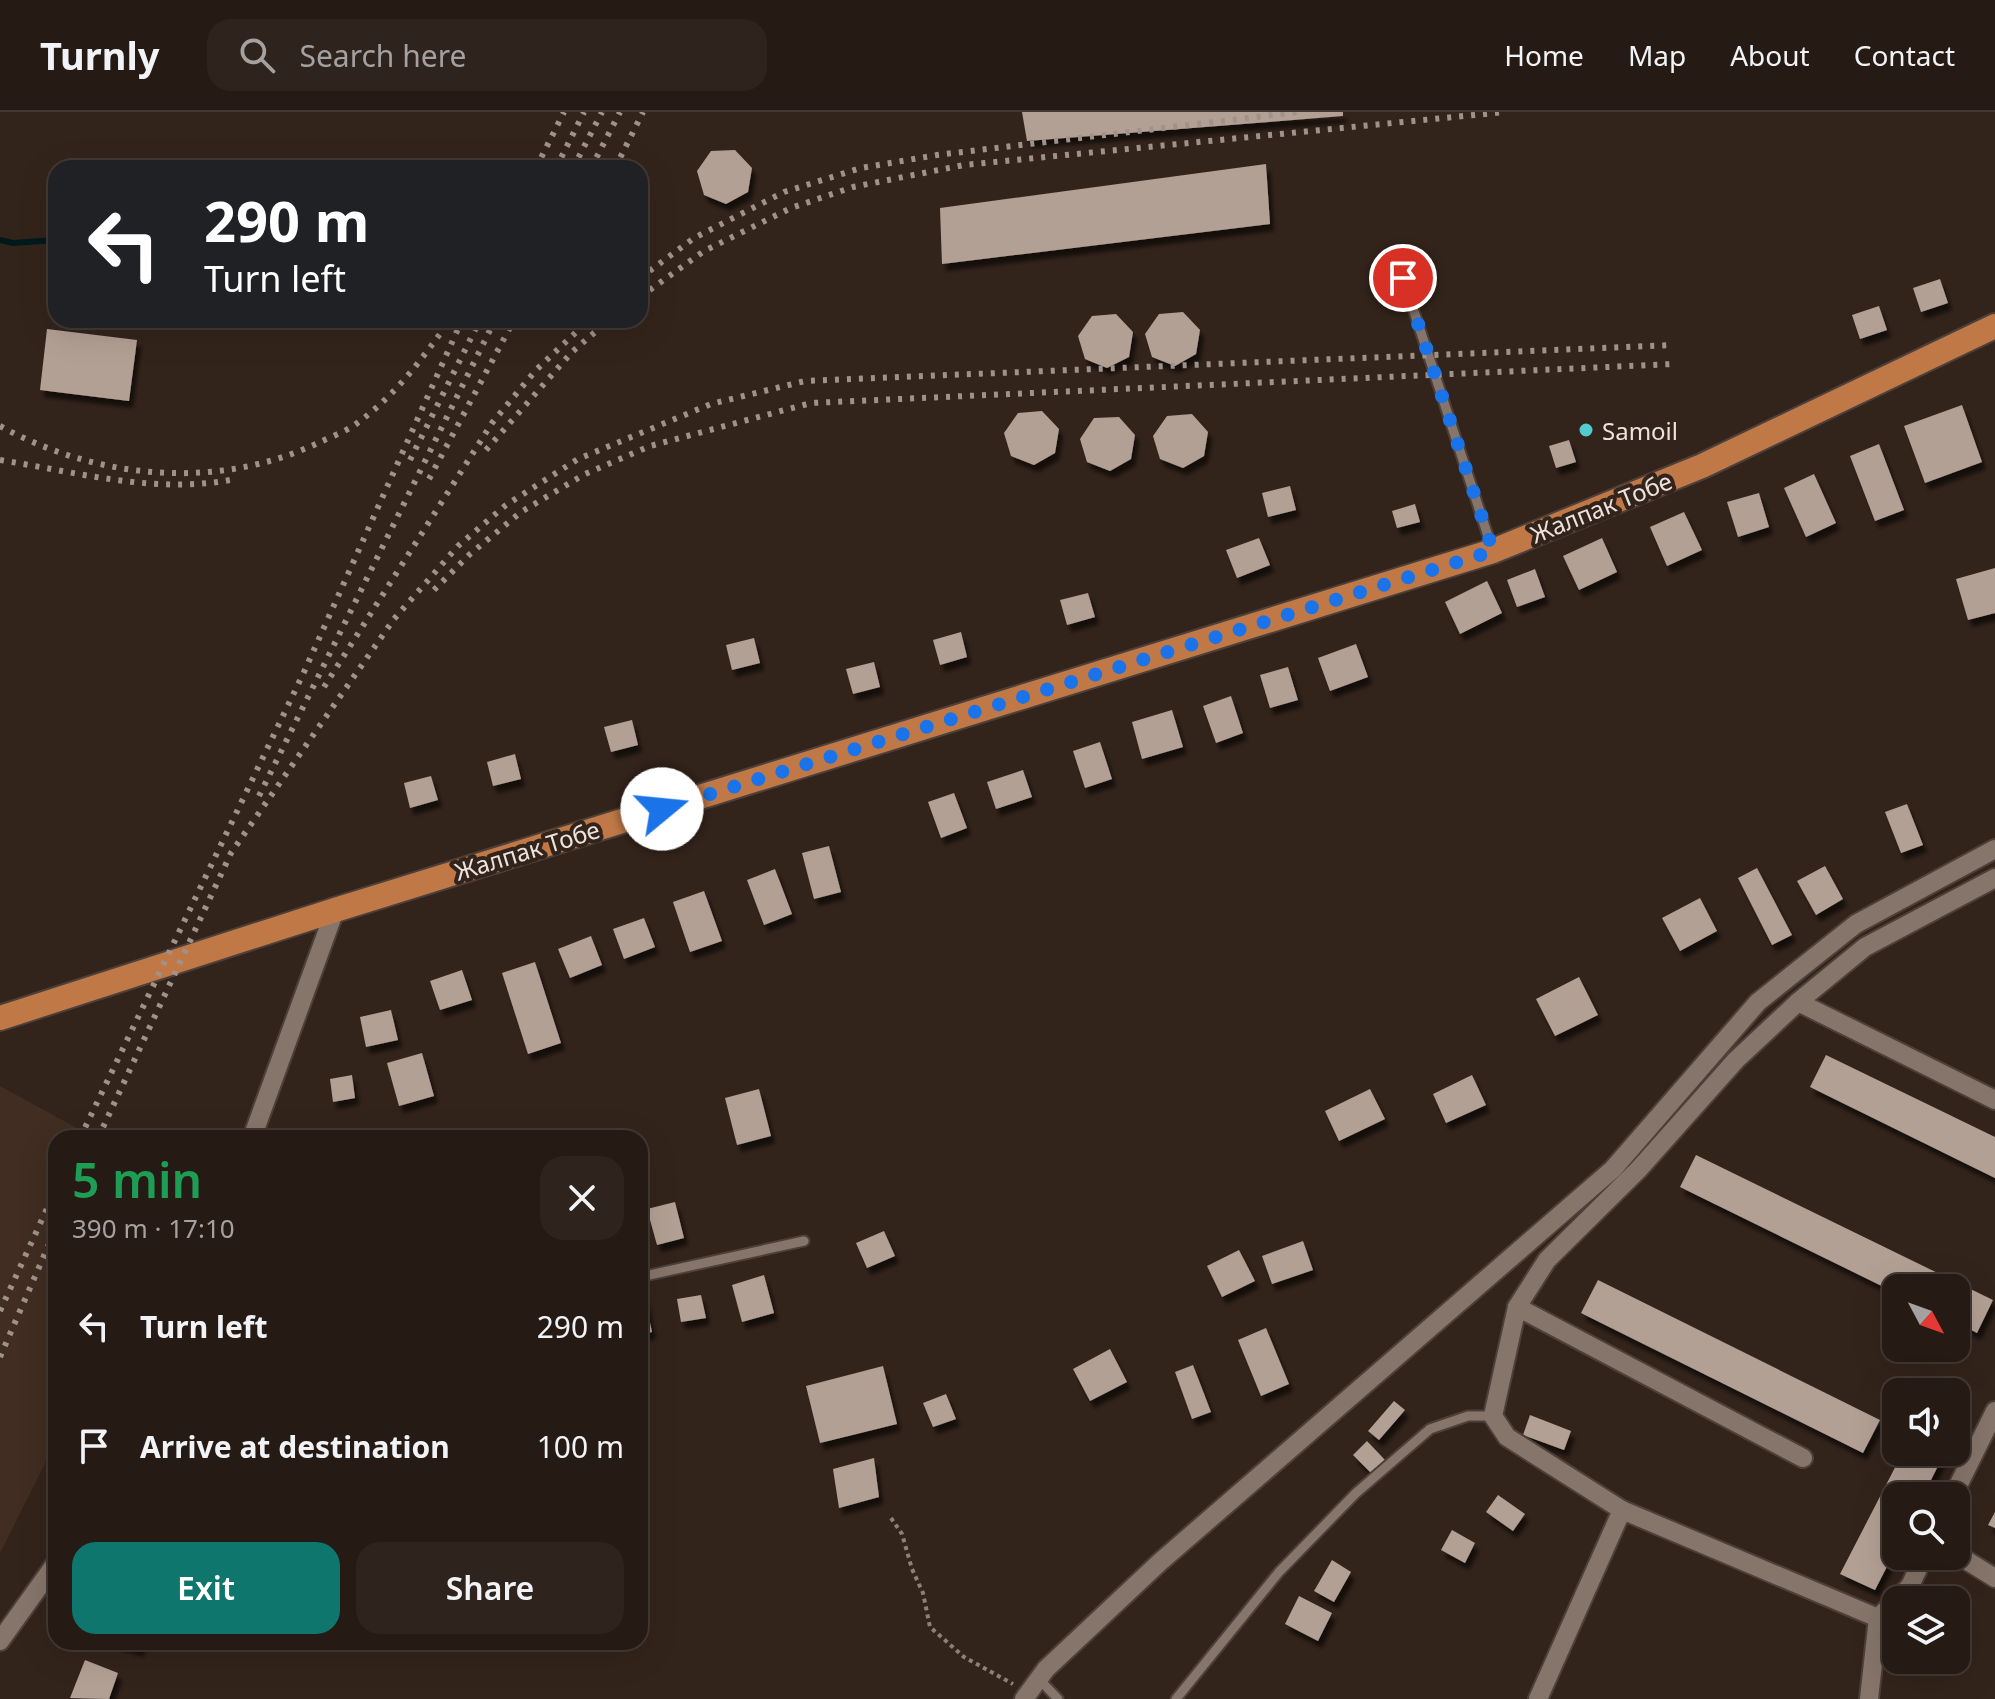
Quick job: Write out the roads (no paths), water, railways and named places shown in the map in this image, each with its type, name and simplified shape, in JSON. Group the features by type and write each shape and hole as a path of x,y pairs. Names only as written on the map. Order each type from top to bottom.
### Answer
{"main road":[{"name":"Жалпак Тобе","path":"0,1018 335,910 1493,551 1702,466 1995,326"}],"street":[{"path":"1031,1690 1160,1562 1613,1169 1758,1002 1856,924 1995,849"},
{"path":"1878,1618 1622,1510 1507,1437 1493,1416 1517,1307 1547,1260 1639,1169 1736,1060 1798,1002 1865,947 1995,878"},
{"path":"255,1130 335,910"},
{"path":"1798,1002 1995,1100"},
{"path":"1517,1307 1803,1458"},
{"path":"1960,1482 1995,1411"},
{"path":"1538,1699 1622,1510"},
{"path":"1970,1563 1995,1578"},
{"path":"1869,1699 1878,1618 1910,1586 1917,1570"},
{"path":"0,1641 48,1574"}],"lane":[{"path":"1403,278 1493,551"},
{"path":"648,1275 804,1241"},
{"path":"1176,1699 1279,1572 1356,1493 1430,1429 1468,1416 1493,1416"},
{"path":"1031,1690 1058,1699"}],"waterway":[{"path":"0,240 13,243 48,241"}],"railway":[{"path":"540,160 564,112"},
{"path":"560,160 584,112"},
{"path":"577,160 602,112"},
{"path":"595,160 620,112"},
{"path":"619,160 643,112"},
{"path":"648,272 694,238 784,192 861,168 937,155 1298,112"},
{"path":"648,291 704,251 791,208 853,187 964,165 1505,112"},
{"path":"0,426 76,458 116,467 198,473 239,468 279,458 356,424 396,389 444,328"},
{"path":"84,1130 304,672 458,328"},
{"path":"410,460 476,328"},
{"path":"259,796 491,328"},
{"path":"429,479 510,328"},
{"path":"324,687 492,423 536,370 581,328"},
{"path":"486,450 572,352 600,328"},
{"path":"102,1130 231,853 394,619 458,546 506,505 578,459 711,404 805,381 1673,345"},
{"path":"434,590 469,555 521,512 585,474 650,446 811,403 1673,364"},
{"path":"0,460 143,483 201,484 230,480"},
{"path":"0,1311 48,1206"},
{"path":"0,1357 48,1246"}],"place":[{"name":"Samoil","path":"1586,430"}]}
